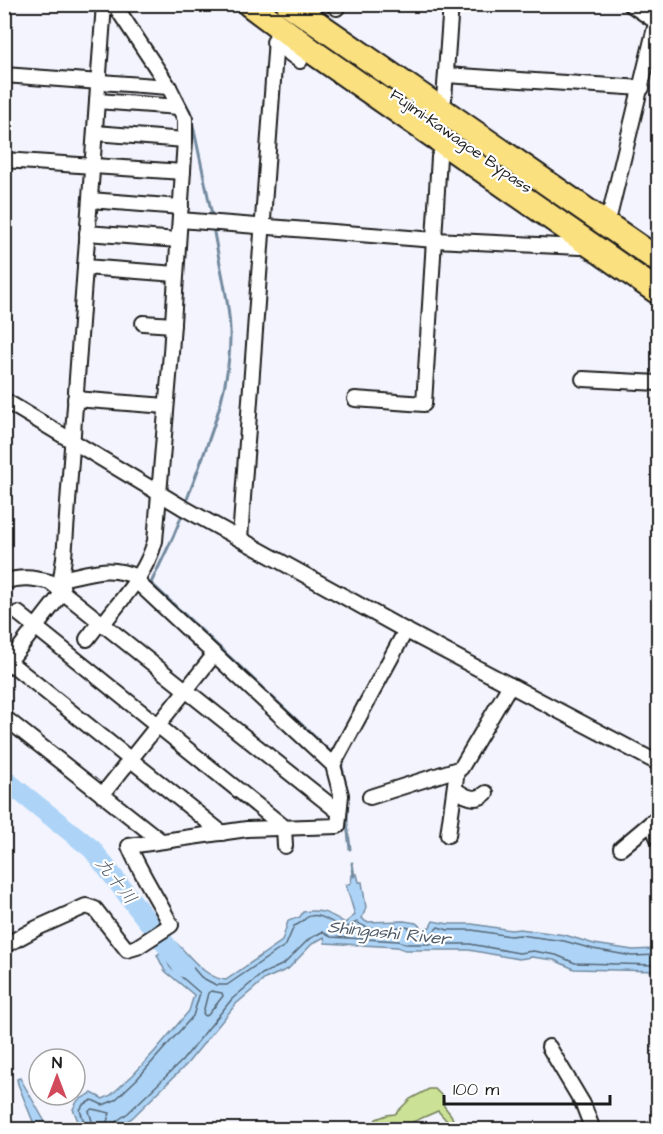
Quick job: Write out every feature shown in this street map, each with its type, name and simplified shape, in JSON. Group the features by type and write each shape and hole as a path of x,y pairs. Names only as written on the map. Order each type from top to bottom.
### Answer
{"highway":[{"path":"249,4 275,34 446,144 658,292"},
{"name":"Fujimi-Kawagoe Bypass","path":"264,4 658,260"},
{"name":"Fujimi-Kawagoe Bypass","path":"289,4 658,278"},
{"path":"306,4 658,248"}],"street":[{"path":"104,4 62,586 36,627 6,663 222,833"},
{"path":"87,639 137,579 150,559 155,541 173,325 185,140 186,114 114,4"},
{"path":"444,99 451,4"},
{"path":"610,213 658,20 630,4"},
{"path":"275,34 300,61"},
{"path":"240,539 275,34"},
{"path":"4,75 170,87"},
{"path":"446,75 642,88"},
{"path":"97,101 186,114"},
{"path":"95,133 185,140"},
{"path":"356,399 424,404 440,157 446,144"},
{"path":"4,160 183,172"},
{"path":"90,200 262,226 435,240 580,247 589,243"},
{"path":"87,233 178,240"},
{"path":"85,267 176,274"},
{"path":"143,323 173,325"},
{"path":"583,379 658,383"},
{"path":"75,399 166,406"},
{"path":"4,400 158,493 240,539 406,630 658,762"},
{"path":"4,946 86,906 95,909 127,950 137,948 171,925 129,846 284,827 338,826 341,795 333,765 214,655 137,579 123,570 105,570 62,586"},
{"path":"4,582 26,577 62,586 101,623 339,812"},
{"path":"18,613 284,827 285,846"},
{"path":"333,765 406,630"},
{"path":"102,795 214,655"},
{"path":"370,797 461,768 510,685"},
{"path":"4,717 161,842"},
{"path":"448,835 457,770"},
{"path":"455,789 476,799 486,793"},
{"path":"655,820 658,839"},
{"path":"621,848 655,820"},
{"path":"549,1047 583,1104 593,1130"}],"green space":[{"path":"429,1089 435,1089 443,1097 444,1106 457,1129 449,1129 447,1121 438,1111 408,1124 406,1129 372,1129 376,1119 395,1114 410,1099"}],"water":[{"name":"Shingashi River","path":"357,874 359,882 362,882 366,908 362,918 366,922 404,921 416,923 423,929 430,927 433,921 472,924 565,935 594,944 633,950 655,949 658,950 658,971 574,969 554,960 532,957 519,959 469,950 405,950 397,947 325,943 324,937 312,944 288,969 265,979 236,1004 186,1065 132,1118 114,1129 67,1129 78,1121 74,1107 87,1107 87,1096 92,1093 103,1099 111,1095 133,1075 189,1011 194,995 165,971 157,955 175,942 204,971 226,980 282,941 288,921 300,917 303,912 325,913 345,923 355,915 346,885 351,883 352,875"},
{"path":"20,1078 27,1090 27,1106 18,1084 17,1079"},
{"path":"27,1107 36,1107 49,1129 36,1129"}],"waterway":[{"path":"166,70 190,111 213,220"},
{"path":"186,502 216,418 230,352 228,304 213,226"},
{"path":"182,515 151,583 333,754"},
{"path":"341,763 348,795 347,823 350,849"},
{"name":"九十川","path":"4,779 92,849 183,967"},
{"path":"352,863 354,876"}]}
